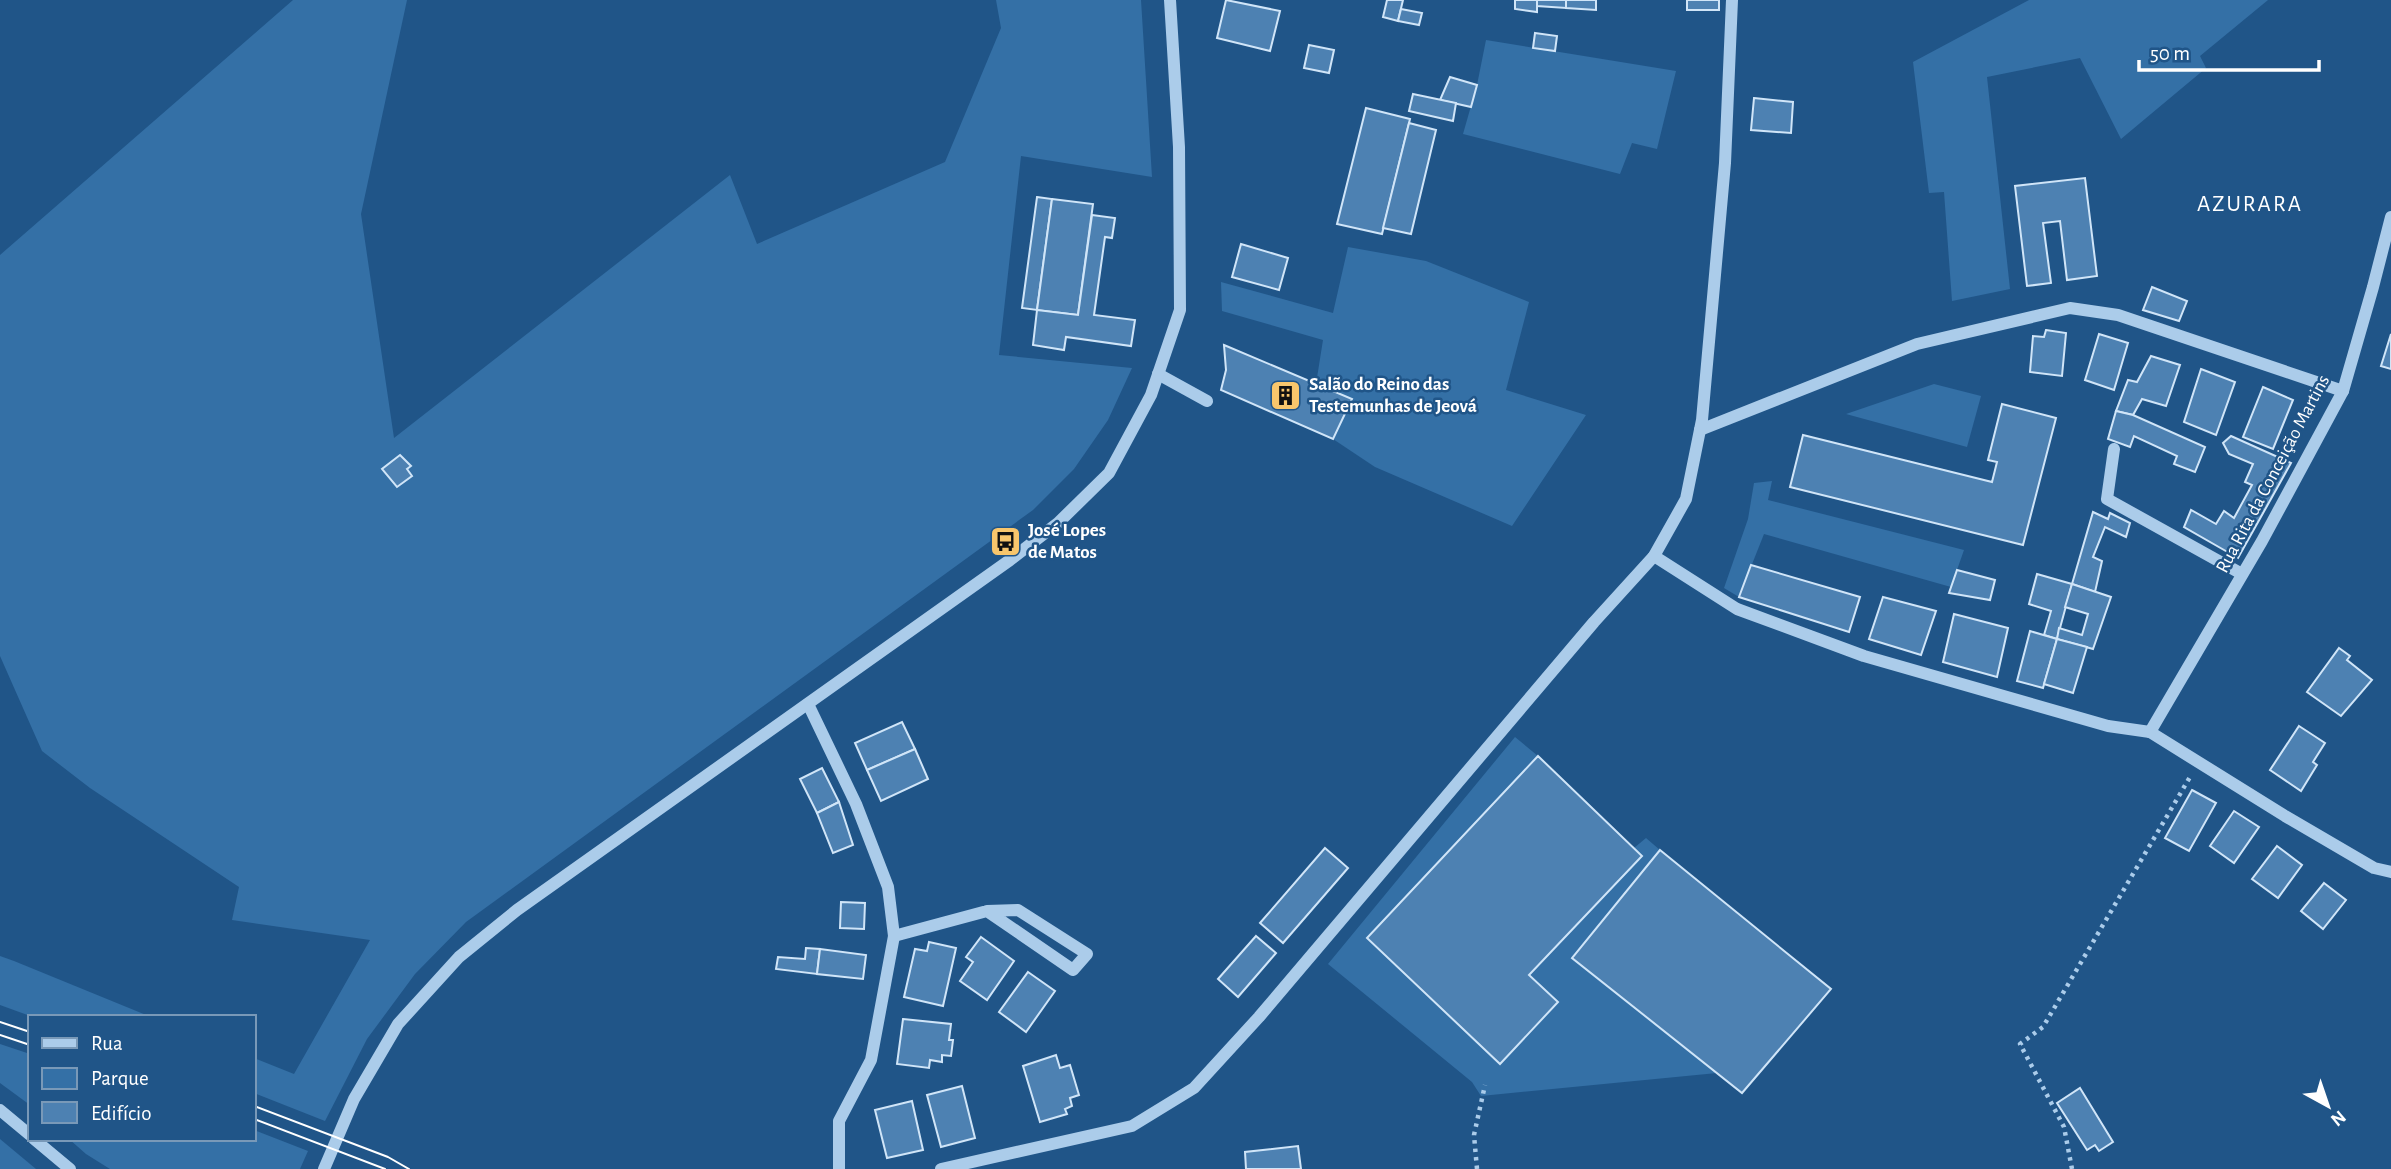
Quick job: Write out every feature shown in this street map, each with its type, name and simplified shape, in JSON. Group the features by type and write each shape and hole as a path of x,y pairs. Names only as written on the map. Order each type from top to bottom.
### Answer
{"street":[{"path":"324,1169 354,1099 398,1024 459,957 517,909 1010,560 1058,523 1109,473 1151,394 1180,310 1179,146 1170,0"},
{"path":"941,1169 1132,1126 1194,1088 1259,1017 1594,622 1654,556 1686,499 1700,430 1726,163 1732,0"},
{"name":"Rua Rita da Conceição Martins","path":"2150,732 2242,574 2343,391 2391,217"},
{"path":"1700,430 1917,344 2070,308 2118,315 2343,391"},
{"path":"1158,374 1207,401"},
{"path":"2114,449 2107,499 2242,574"},
{"path":"1654,556 1737,609 1864,656 2108,726 2150,732 2374,868 2391,872"},
{"path":"808,704 856,804 888,887 894,936 871,1060 839,1122 839,1169"},
{"path":"894,936 986,911 1018,910 1087,954 1073,970 986,911"},
{"path":"0,1110 28,1133"},
{"path":"36,1141 70,1169"}],"path":[{"path":"2072,1169 2064,1126 2020,1044 2043,1027 2190,776"},
{"path":"1477,1169 1474,1135 1485,1085"}],"green space":[{"path":"293,0 407,0 361,214 394,438 730,175 757,244 945,162 1001,28 996,0 1141,0 1152,177 1021,156 999,355 1132,368 1108,420 1074,469 1033,510 466,922 415,974 367,1039 325,1121 256,1094 256,1059 294,1074 370,940 232,920 239,887 90,788 42,751 0,656 0,255"},
{"path":"2029,0 2268,0 2200,56 2206,68 2121,139 2080,58 1987,77 2010,289 1952,301 1944,192 1929,193 1913,62"},
{"path":"1486,40 1676,71 1657,149 1632,143 1620,174 1463,134"},
{"path":"1348,247 1426,261 1529,302 1506,390 1586,415 1512,526 1375,467 1333,439 1352,400 1316,384 1323,340 1222,311 1221,282 1333,313"},
{"path":"1934,384 1981,396 1967,447 1846,414"},
{"path":"1772,481 1768,500 1964,550 1951,587 1764,534 1739,597 1724,588 1748,519 1754,483"},
{"path":"1515,737 1538,756 1367,938 1500,1063 1558,1002 1529,975 1642,856 1634,848 1646,838 1660,850 1572,958 1717,1073 1481,1096 1472,1082 1328,964"},
{"path":"0,956 146,1015 28,1015 0,1005"},
{"path":"0,1044 28,1053 28,1104 0,1083"},
{"path":"256,1131 308,1151 300,1169 110,1169 71,1141 256,1141"},
{"path":"0,1139 36,1169 0,1169"}],"building":[{"path":"1226,0 1280,11 1270,51 1217,38"},
{"path":"1387,0 1403,0 1398,21 1383,17"},
{"path":"1515,0 1537,0 1537,12 1515,9"},
{"path":"1537,0 1566,0 1566,8 1537,6"},
{"path":"1566,0 1596,0 1596,10 1566,8"},
{"path":"1687,0 1719,0 1719,10 1687,10"},
{"path":"1401,9 1422,13 1419,25 1398,21"},
{"path":"1535,33 1557,36 1555,51 1533,48"},
{"path":"1309,45 1334,50 1329,73 1304,68"},
{"path":"1450,77 1477,85 1471,107 1440,100"},
{"path":"1413,94 1456,103 1453,121 1409,111"},
{"path":"1754,98 1793,102 1791,133 1751,130"},
{"path":"1366,108 1410,119 1382,234 1337,224"},
{"path":"1409,123 1436,130 1411,234 1383,228"},
{"path":"2085,178 2097,276 2067,280 2060,221 2043,223 2051,283 2027,286 2015,186"},
{"path":"1037,197 1052,199 1037,310 1022,308"},
{"path":"1052,199 1093,204 1078,315 1037,310"},
{"path":"1092,215 1115,218 1112,238 1105,237 1094,315 1135,320 1131,346 1066,337 1064,350 1033,345 1037,310 1078,315"},
{"path":"1241,244 1288,258 1279,290 1232,277"},
{"path":"2152,287 2187,301 2179,321 2143,310"},
{"path":"2046,330 2066,333 2062,376 2030,372 2033,336 2044,337"},
{"path":"2099,334 2128,343 2114,390 2085,380"},
{"path":"2391,334 2391,369 2381,366"},
{"name":"Salão do Reino das Testemunhas de Jeová","path":"1224,345 1352,399 1333,439 1221,390 1226,370"},
{"path":"2151,356 2180,365 2166,406 2142,399 2133,415 2116,411 2128,380 2137,382"},
{"path":"2201,369 2235,382 2216,435 2184,422"},
{"path":"2263,387 2293,400 2273,449 2243,437"},
{"path":"2002,404 2056,418 2023,545 1790,487 1803,435 1992,482 1997,462 1988,460"},
{"path":"2116,411 2133,415 2205,447 2195,472 2174,464 2177,456 2134,436 2130,447 2108,439"},
{"path":"2231,436 2291,463 2238,558 2184,527 2191,510 2216,524 2224,511 2234,518 2252,485 2245,482 2253,464 2229,454 2223,443"},
{"path":"400,455 411,466 407,469 412,476 397,487 382,469"},
{"path":"2093,512 2108,519 2110,513 2130,523 2126,537 2105,527 2093,557 2102,561 2095,592 2072,584"},
{"path":"1751,565 1860,597 1849,632 1739,597"},
{"path":"1957,570 1995,580 1990,600 1949,593"},
{"path":"2037,574 2072,584 2057,639 2044,635 2051,611 2029,604"},
{"path":"2072,584 2111,597 2093,649 2057,639 2059,628 2082,635 2088,614 2065,607"},
{"path":"1883,597 1936,611 1921,655 1869,639"},
{"path":"1954,614 2008,628 1997,677 1943,662"},
{"path":"2030,631 2057,639 2043,688 2017,681"},
{"path":"2057,639 2087,647 2073,693 2044,684"},
{"path":"2339,648 2350,656 2347,660 2372,680 2341,716 2307,692"},
{"path":"902,722 915,749 867,770 855,743"},
{"path":"2299,726 2325,743 2313,762 2317,765 2301,791 2270,770"},
{"path":"915,749 928,779 881,801 867,770"},
{"path":"1538,756 1642,856 1529,975 1558,1002 1500,1064 1367,938"},
{"path":"822,768 839,802 817,813 800,779"},
{"path":"2192,790 2216,803 2189,851 2165,838"},
{"path":"839,802 853,845 833,853 817,813"},
{"path":"2234,811 2259,827 2234,863 2210,846"},
{"path":"2277,846 2302,865 2278,898 2252,879"},
{"path":"1325,848 1348,868 1283,943 1260,923"},
{"path":"1660,850 1831,989 1742,1093 1572,958"},
{"path":"2324,883 2346,900 2323,929 2301,911"},
{"path":"841,902 865,903 864,929 840,928"},
{"path":"1256,936 1276,953 1238,997 1218,979"},
{"path":"981,937 1014,961 987,1000 960,981 973,962 966,957"},
{"path":"929,942 956,948 943,1006 904,997 915,949 927,951"},
{"path":"806,948 820,949 817,974 776,969 778,957 805,959"},
{"path":"820,949 866,955 863,979 817,974"},
{"path":"1028,972 1055,991 1026,1032 999,1012"},
{"path":"903,1019 951,1024 951,1056 942,1055 942,1062 930,1060 929,1068 897,1064"},
{"path":"1056,1055 1060,1068 1070,1065 1079,1095 1070,1098 1072,1106 1065,1109 1067,1114 1040,1122 1023,1066"},
{"path":"962,1086 975,1138 941,1147 927,1095"},
{"path":"2080,1088 2113,1142 2099,1151 2095,1145 2087,1150 2057,1103"},
{"path":"912,1101 923,1150 887,1158 875,1110"},
{"path":"1298,1146 1301,1169 1246,1169 1245,1152"}],"tram line":[{"path":"0,1022 28,1031"},
{"path":"0,1035 28,1044"},
{"path":"256,1107 388,1157 409,1169"},
{"path":"256,1120 385,1169"}],"place":[{"name":"Salão do Reino das Testemunhas de Jeová","path":"1286,395"},
{"name":"José Lopes de Matos","path":"1005,541"}],"district":[{"name":"AZURARA","path":"2250,204"}]}
